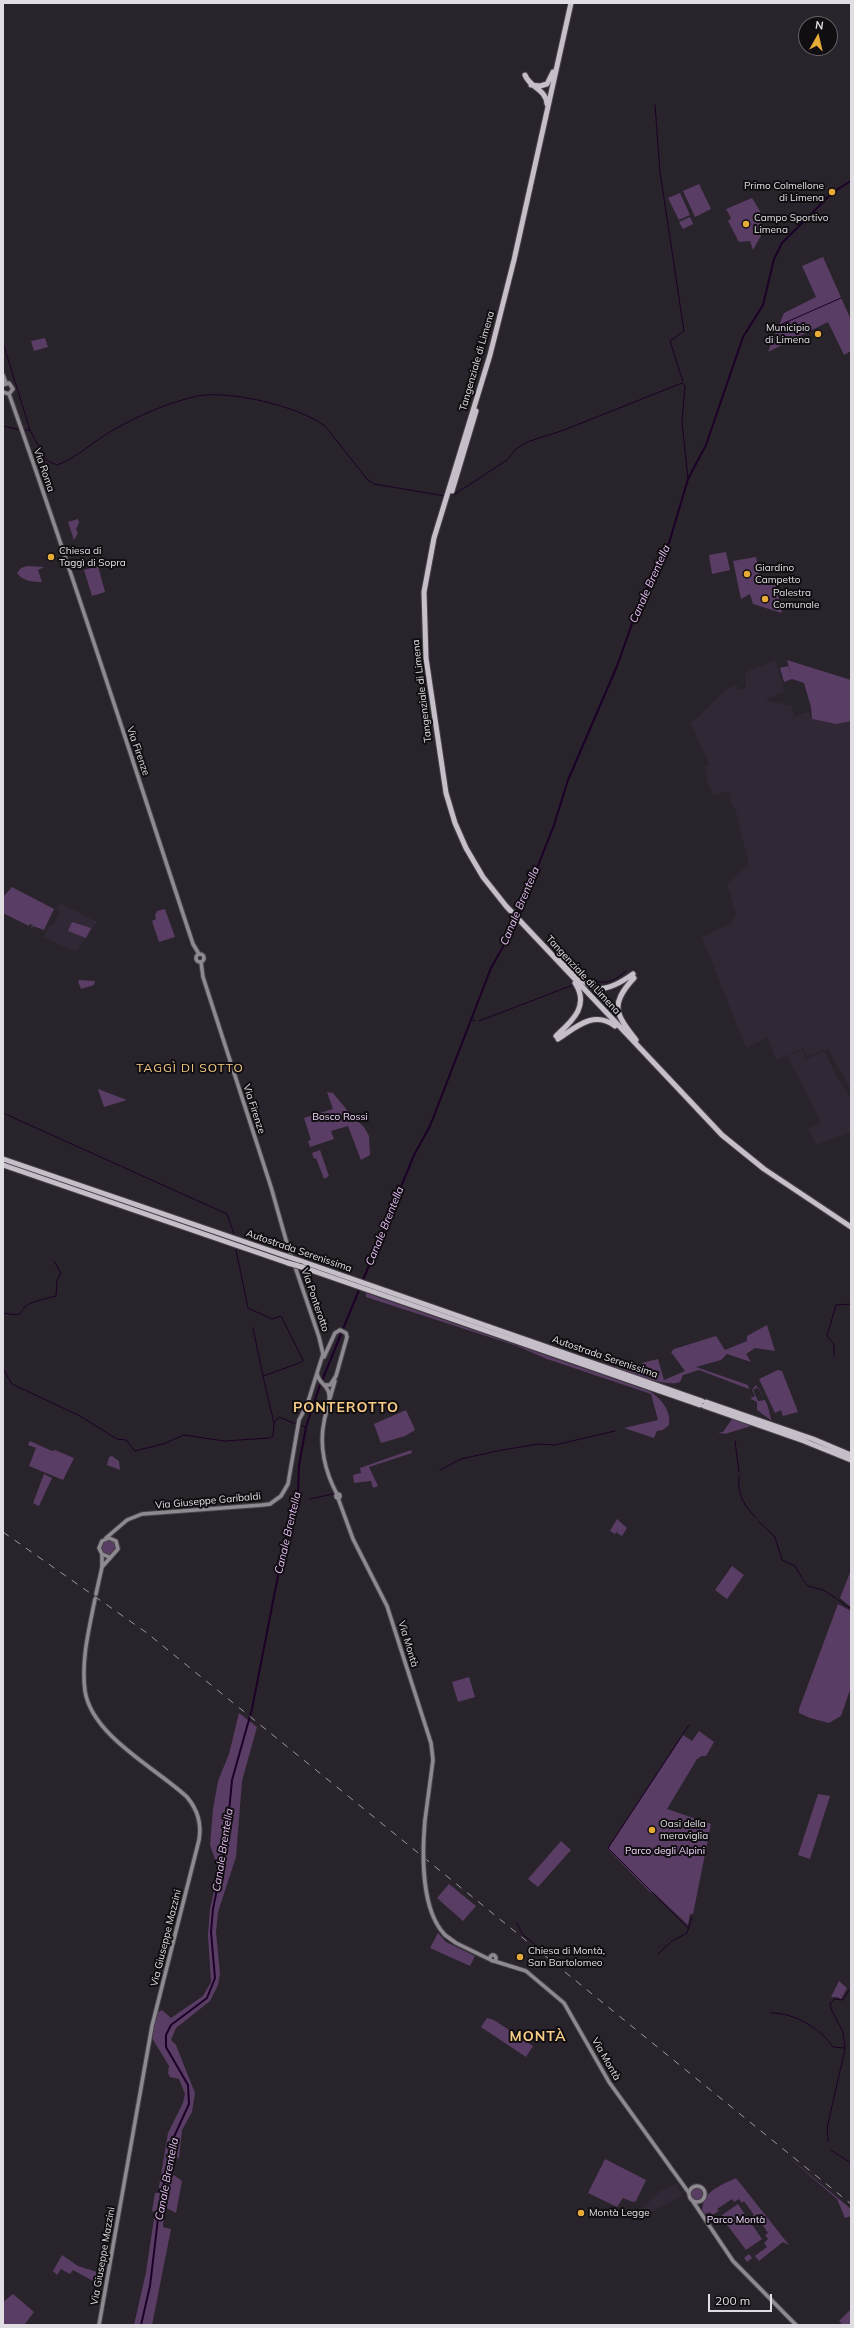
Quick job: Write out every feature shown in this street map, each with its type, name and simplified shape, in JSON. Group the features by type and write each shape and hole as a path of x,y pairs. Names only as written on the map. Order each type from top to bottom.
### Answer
{"highway":[{"name":"Tangenziale di Limena","path":"571,3 514,260 490,355 448,498 434,538 425,582 424,639 442,779 452,815 466,844 483,877 506,904 639,1048 712,1123 764,1169 851,1227"},
{"name":"Tangenziale di Limena","path":"450,490 492,358 517,261 559,58 574,3"},
{"path":"531,85 540,86 546,84 551,78 559,58"},
{"path":"525,75 531,85 540,90 547,99 546,119"},
{"path":"556,957 581,979 594,988 606,989 633,976 619,997 618,1012 620,1020 637,1043"},
{"path":"556,957 575,984 581,998 579,1011 576,1017 557,1038 582,1023 599,1018 614,1025 639,1048"},
{"name":"Tangenziale di Limena","path":"599,1004 712,1123 766,1167 851,1223"},
{"name":"Autostrada Serenissima","path":"3,1159 286,1256 302,1267 351,1284 369,1287"},
{"name":"Autostrada Serenissima","path":"3,1165 355,1280 369,1287 703,1404 851,1460"},
{"name":"Autostrada Serenissima","path":"703,1404 813,1440 851,1455"}],"main road":[{"name":"Via Roma","path":"3,375 4,384 11,384 13,387 9,394 65,552"},
{"path":"3,392 9,394"},
{"name":"Via Firenze","path":"65,552 85,620 193,944 199,954 196,959 201,962 206,985 293,1261"},
{"name":"Via Ponterotto","path":"293,1261 321,1345 322,1361 297,1428"},
{"path":"322,1361 330,1346 334,1333 340,1331 345,1333 347,1337 329,1402"},
{"name":"Via Ponterotto","path":"321,1345 325,1348 330,1346"},
{"path":"318,1370 320,1381 324,1384 330,1385 336,1376"},
{"name":"Via Ponterotto","path":"312,1388 316,1382 320,1381"},
{"name":"Via Montà","path":"324,1384 330,1395 323,1427 322,1448 353,1539 387,1606 431,1743 433,1760 425,1820 427,1903 435,1924 445,1935 456,1943 504,1964 526,1971 564,2003 610,2082 689,2193 701,2215 733,2261 796,2325"},
{"name":"Via Giuseppe Garibaldi","path":"106,1538 127,1520 142,1514 262,1505 274,1501 280,1496 288,1484 297,1428"},
{"path":"102,1567 109,1556 117,1551 115,1534 118,1528"},
{"path":"96,1594 102,1567 102,1554 99,1546 106,1538 116,1541"},
{"path":"102,1554 109,1556"},
{"name":"Via Giuseppe Mazzini","path":"95,1600 84,1660 85,1691 90,1708 108,1732 187,1797 196,1810 201,1827 198,1847 152,2026 99,2325"},
{"path":"679,2181 693,2187 699,2186 704,2190 704,2195 701,2200 701,2215"},
{"path":"689,2193 693,2187"},
{"path":"692,2200 701,2200"}],"shaded area":[{"path":"775,660 785,691 765,700 792,706 794,716 809,712 811,719 836,724 851,721 851,1090 828,1049 807,1056 804,1048 776,1060 768,1037 746,1048 702,937 730,924 736,915 727,884 748,864 748,861 736,811 731,802 729,791 714,795 707,781 705,766 709,764 691,724 725,690 737,685 738,690 746,688 745,673"},
{"path":"60,903 97,922 76,952 43,937 50,924 53,926 60,912 56,909"},
{"path":"803,1050 806,1059 825,1051 834,1072 851,1098 851,1132 816,1145 808,1129 821,1122 787,1056"},
{"path":"676,2183 683,2196 643,2216 640,2210 660,2191"}],"green space":[{"path":"699,184 711,209 695,217 683,191"},
{"path":"680,193 690,215 679,220 668,198"},
{"name":"Campo Sportivo Limena","path":"752,198 763,216 758,218 764,230 753,250 750,241 739,242 728,221 731,218 726,209"},
{"path":"690,217 693,224 683,229 679,222"},
{"path":"823,257 851,320 851,351 844,355 828,322 768,352 784,313 816,297 802,266"},
{"path":"45,338 48,347 34,351 31,341"},
{"path":"78,519 79,523 76,529 78,533 74,540 68,522"},
{"path":"726,552 730,570 712,574 709,555"},
{"path":"756,557 761,580 774,578 782,613 753,604 750,594 741,599 733,561"},
{"path":"27,566 44,567 38,570 42,582 35,582 19,576 17,573 21,568"},
{"path":"98,566 105,592 92,596 84,570"},
{"path":"787,660 851,680 851,721 836,724 812,719 811,707 804,683 792,679"},
{"path":"788,666 792,679 784,682 780,668"},
{"path":"12,887 54,909 44,930 33,926 32,928 31,927 33,925 30,924 29,926 3,913 3,897"},
{"path":"165,909 175,937 159,942 152,921 156,919 155,915 157,911"},
{"path":"72,922 91,928 86,938 68,931"},
{"path":"78,981 95,981 94,985 81,989"},
{"path":"98,1089 127,1100 104,1107"},
{"name":"Bosco Rossi","path":"327,1092 333,1093 352,1116 364,1127 369,1136 370,1155 361,1160 348,1126 331,1131 334,1139 310,1147 308,1141 311,1140 304,1118 333,1109"},
{"path":"320,1150 329,1176 324,1179 316,1158 314,1159 312,1153"},
{"path":"366,1293 649,1391 661,1401 667,1409 669,1425 663,1430 657,1431 654,1438 624,1428 658,1420 651,1394 547,1359 517,1346 366,1297"},
{"path":"767,1325 775,1351 755,1348 746,1354 751,1362 727,1354 721,1360 696,1367 748,1385 749,1389 699,1370 683,1375 680,1382 662,1382 637,1376 593,1360 645,1375 642,1363 658,1359 664,1380 685,1371 671,1352 674,1349 716,1336 725,1350 747,1341 747,1336"},
{"path":"778,1370 782,1371 798,1412 783,1416 781,1410 775,1413 759,1379"},
{"path":"756,1385 757,1387 753,1390 758,1401 765,1400 772,1421 757,1410 757,1402 751,1399 749,1393 751,1398 755,1396 752,1390"},
{"path":"406,1410 415,1430 405,1436 381,1443 374,1424"},
{"path":"732,1419 751,1426 725,1434 718,1432 723,1432"},
{"path":"30,1441 52,1451 55,1450 74,1458 63,1480 29,1466 36,1448 28,1445"},
{"path":"411,1450 412,1453 369,1467 378,1486 373,1488 371,1481 354,1483 353,1475 361,1473 360,1468"},
{"path":"112,1456 119,1461 120,1470 107,1465 109,1457"},
{"path":"44,1474 52,1478 39,1506 33,1503"},
{"path":"617,1519 627,1528 622,1536 617,1533 619,1530 615,1534 610,1531"},
{"path":"108,1539 115,1544 116,1547 111,1554 108,1555 101,1550 100,1547 105,1540"},
{"path":"732,1566 744,1575 727,1599 715,1590"},
{"path":"851,1570 851,1607 840,1598"},
{"path":"838,1604 851,1611 851,1687 841,1716 829,1723 810,1718 799,1713 799,1709"},
{"path":"469,1677 475,1697 458,1702 452,1682"},
{"path":"239,1713 257,1727 242,1781 236,1857 218,1912 216,1932 220,1974 218,1985 210,2001 176,2028 171,2040 176,2045 195,2093 192,2112 182,2130 179,2158 172,2157 171,2173 182,2181 176,2213 165,2207 163,2227 171,2229 152,2325 134,2325 146,2272 155,2212 152,2211 155,2193 158,2193 168,2133 183,2103 185,2094 179,2079 170,2077 168,2073 169,2066 152,2038 157,2013 162,2010 171,2018 203,1996 211,1982 208,1935 210,1909 217,1878 216,1862 210,1845 213,1809 218,1781 229,1754"},
{"name":"Parco degli Alpini","path":"699,1731 714,1742 706,1756 702,1756 697,1759 667,1809 711,1824 693,1914 690,1914 688,1925 653,1892 651,1893 608,1849 683,1735 692,1741"},
{"path":"818,1794 830,1796 810,1859 798,1855"},
{"path":"561,1841 571,1850 538,1887 528,1879"},
{"path":"449,1884 476,1906 463,1921 437,1898"},
{"path":"438,1933 446,1942 475,1956 470,1966 430,1948"},
{"path":"839,1981 847,1988 841,1999 831,1997"},
{"path":"487,2018 494,2020 533,2046 526,2057 481,2027"},
{"path":"786,2155 851,2209 851,2216 845,2218 837,2199"},
{"path":"605,2159 646,2180 636,2201 633,2202 623,2198 617,2207 588,2193"},
{"name":"Parco Montà","path":"736,2178 789,2245 783,2242 759,2261 755,2256 747,2262 744,2258 749,2254 752,2258 767,2247 764,2243 768,2239 765,2235 768,2233 758,2218 751,2223 762,2239 746,2250 722,2218 722,2215 738,2204 748,2219 754,2215 744,2201 742,2203 739,2199 734,2202 732,2199 717,2209 719,2211 712,2215 710,2212 703,2215 704,2201 707,2196 717,2187"},
{"path":"695,2188 699,2188 703,2194 699,2200 695,2200 691,2196 691,2192"},
{"path":"62,2255 78,2266 103,2274 97,2273 93,2281 73,2270 70,2274 61,2269 57,2275 53,2271"},
{"path":"13,2294 34,2312 24,2325 3,2325 3,2302"},
{"path":"851,2309 851,2325 843,2325 839,2321"}],"waterway":[{"path":"655,105 660,172 684,331 670,341 683,382"},
{"name":"Canale Brentella","path":"141,2325 150,2286 160,2202 173,2139 189,2104 188,2085 166,2047 166,2035 171,2025 207,1998 215,1978 211,1932 213,1909 226,1844 232,1780 252,1709 285,1540 298,1493 299,1465 306,1427 319,1388 414,1155 430,1126 491,968 513,929 554,825 568,780 617,666 638,607 669,543 688,479 706,445 743,337 763,305 774,259 782,243 833,192 851,181"},
{"path":"782,324 841,298"},
{"path":"3,343 30,430"},
{"path":"450,495 455,494 507,460 516,449 527,442 564,430 682,383 685,386 682,422 688,479"},
{"path":"23,430 30,430 46,460 57,465 72,458 106,434 144,414 197,396 227,395 263,401 281,406 298,412 325,426 367,479 374,484 445,496"},
{"path":"3,426 20,430"},
{"path":"587,979 608,982 616,979 626,971"},
{"path":"479,1021 573,985"},
{"name":"Canale Brentella","path":"470,1019 475,1021"},
{"path":"3,1113 227,1214 234,1234"},
{"path":"236,1250 248,1308 272,1319 281,1316 303,1360 302,1362 263,1376 274,1423"},
{"path":"3,1313 16,1315 31,1303 56,1296 57,1280 61,1273 54,1261"},
{"path":"834,1356 834,1344 827,1336 836,1305 851,1304"},
{"path":"253,1328 263,1376"},
{"path":"3,1369 12,1384 80,1416 117,1439 126,1440 135,1451 163,1444 184,1435 224,1441 269,1438 273,1436 274,1423 279,1417 296,1424"},
{"name":"Canale Brentella","path":"299,1425 306,1427"},
{"path":"440,1470 461,1459 538,1444 555,1445 615,1431"},
{"path":"735,1441 739,1472"},
{"path":"739,1477 739,1489 742,1499 756,1518"},
{"path":"310,1499 333,1494"},
{"path":"758,1521 775,1537 782,1560 795,1566 802,1578"},
{"path":"803,1580 808,1586 823,1590 836,1598"},
{"path":"837,1599 851,1609"},
{"path":"689,1725 608,1848 689,1929"},
{"path":"658,1954 672,1941 687,1933 692,1917"},
{"path":"517,1923 523,1935 538,1947"},
{"path":"828,2141 827,2128 845,2049 843,2032 830,2004 834,1999 843,2000 849,1990"},
{"path":"771,2013 798,2019 814,2028 828,2040 833,2047 844,2048"},
{"path":"831,2150 851,2163"}],"railway":[{"path":"3,1532 147,1633 851,2204"}],"place":[{"name":"Primo Colmellone di Limena","path":"832,192"},
{"name":"Campo Sportivo Limena","path":"746,224"},
{"name":"Municipio di Limena","path":"818,334"},
{"name":"Chiesa di Taggì di Sopra","path":"51,557"},
{"name":"Giardino Campetto","path":"747,574"},
{"name":"Palestra Comunale","path":"765,599"},
{"name":"Oasi della meraviglia","path":"652,1830"},
{"name":"Chiesa di Montà, San Bartolomeo","path":"520,1957"},
{"name":"Montà Legge","path":"581,2213"}],"district":[{"name":"TAGGÌ DI SOTTO","path":"190,1068"},
{"name":"PONTEROTTO","path":"346,1408"},
{"name":"MONTÀ","path":"538,2037"}]}
